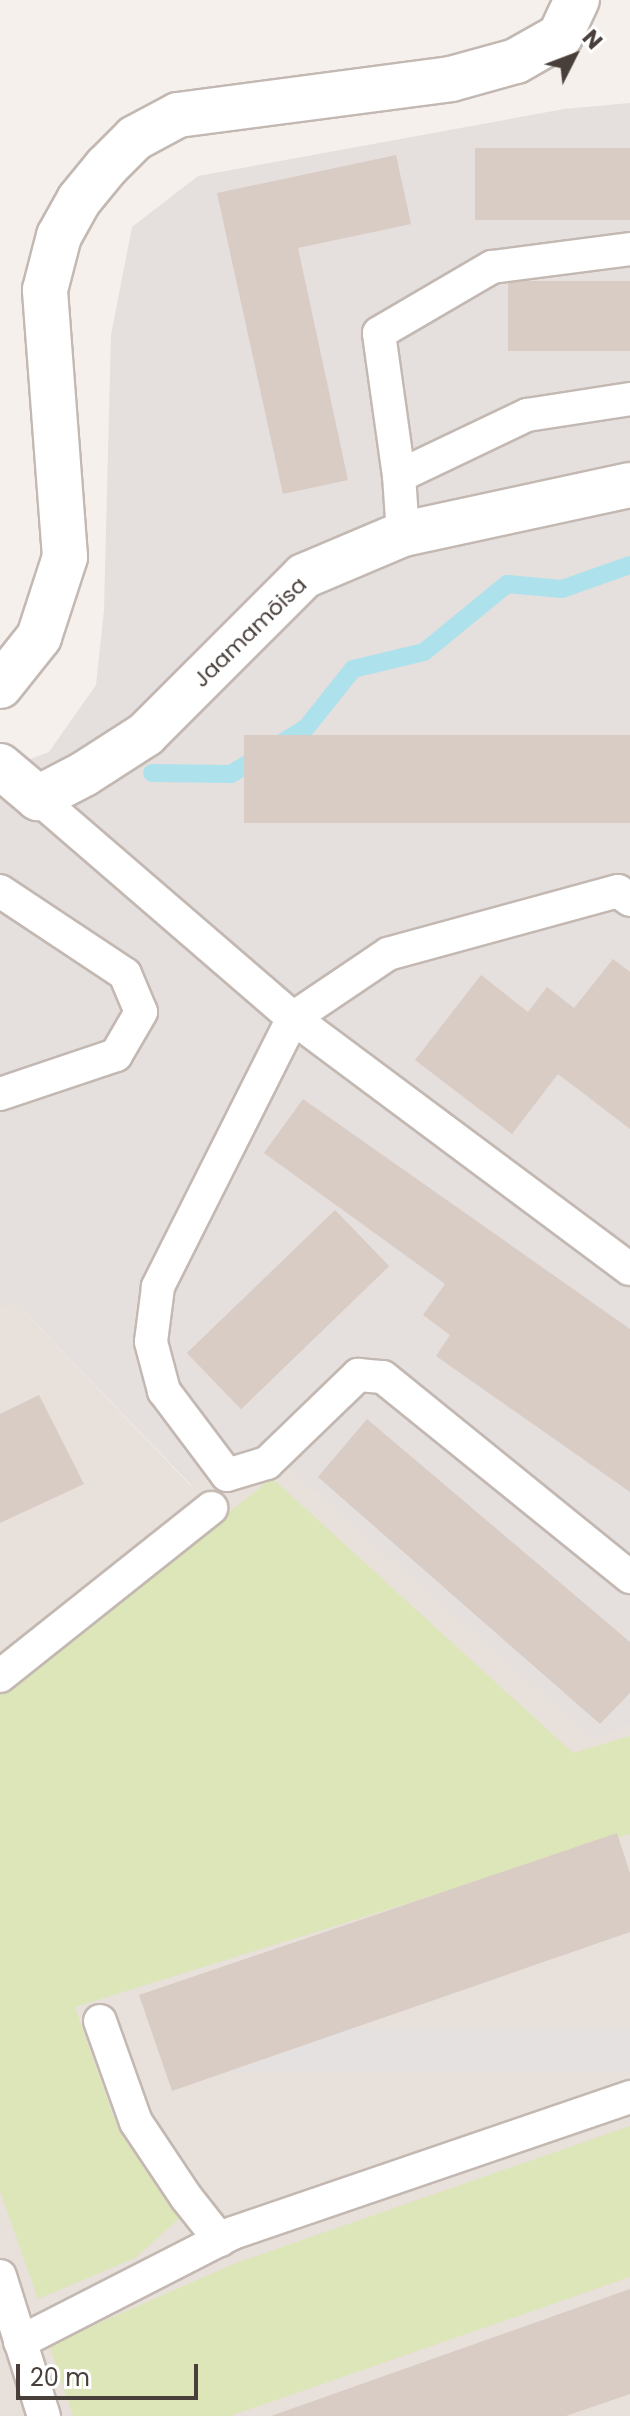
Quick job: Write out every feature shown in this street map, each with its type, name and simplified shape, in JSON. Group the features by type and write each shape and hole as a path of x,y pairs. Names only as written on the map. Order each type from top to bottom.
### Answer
{"street":[{"path":"0,686 39,637 65,557 45,290 59,236 79,200 106,167 135,138 178,115 451,79 516,61 560,36 577,0"},
{"name":"Jaamamõisa","path":"38,798 84,774 146,734 304,576 403,534 630,485"},
{"path":"0,766 38,798"}],"lane":[{"path":"403,534 399,476 379,333 492,267 630,249"},
{"path":"399,476 527,415 630,399"},
{"path":"38,798 293,1018 630,1269"},
{"path":"0,891 125,974 141,1012 116,1055 0,1094"},
{"path":"626,893 388,954 293,1018 158,1287 151,1342 164,1391 227,1475 267,1463 358,1375 383,1377 630,1577"},
{"path":"0,1676 211,1508"},
{"path":"100,2021 136,2122 186,2197 220,2240"},
{"path":"20,2342 220,2240 630,2097"},
{"path":"0,2276 44,2416"}],"shaded area":[{"path":"630,103 630,1726 593,1738 267,1449 227,1454 192,1486 15,1302 0,1309 0,770 49,752 96,685 104,610 111,335 132,227 198,176 564,109"},
{"path":"14,1301 191,1486 227,1454 267,1449 593,1737 630,1726 630,2416 0,2416 0,1309"},
{"path":"188,2028 630,2028 630,2072 188,2072"}],"green space":[{"path":"272,1478 573,1753 630,1736 630,1834 75,2007 113,2116 184,2214 135,2258 38,2299 0,2191 0,1696"},
{"path":"630,2126 630,2277 230,2416 73,2416 49,2345 236,2263"}],"building":[{"path":"475,148 630,148 630,220 475,220"},
{"path":"396,155 411,224 298,248 348,480 283,494 217,193"},
{"path":"508,281 630,281 630,351 508,351"},
{"path":"244,735 630,735 630,823 244,823"},
{"path":"613,959 630,972 630,1129 558,1074 512,1134 415,1060 481,975 528,1012 547,987 574,1008"},
{"path":"303,1099 630,1329 630,1492 436,1356 450,1335 423,1315 445,1284 264,1153"},
{"path":"335,1210 389,1266 241,1409 187,1353"},
{"path":"39,1395 84,1484 0,1523 0,1414"},
{"path":"367,1419 630,1642 630,1693 600,1724 318,1477"},
{"path":"617,1833 630,1873 630,1932 172,2091 139,1995"},
{"path":"630,2289 630,2394 566,2416 271,2416"}],"waterway":[{"path":"152,773 231,774 306,728 353,669 424,652 507,584 562,589 630,565"}]}
